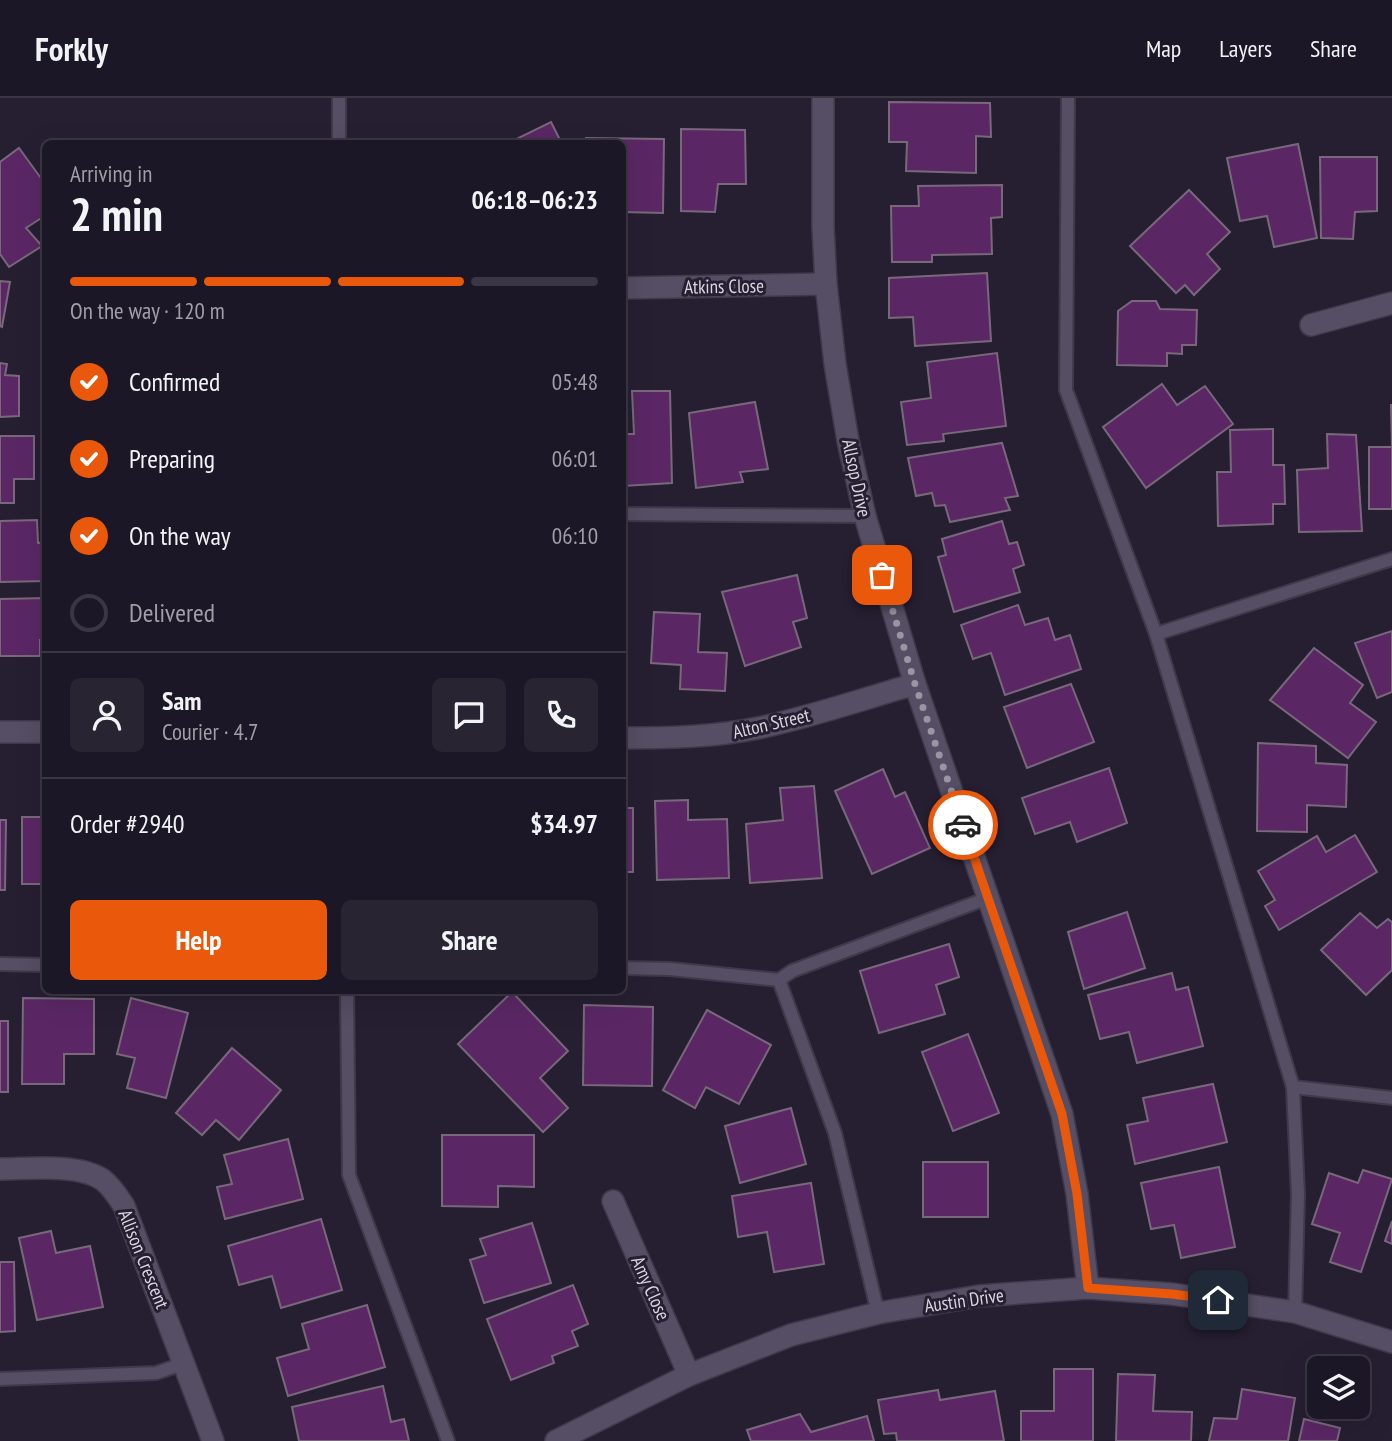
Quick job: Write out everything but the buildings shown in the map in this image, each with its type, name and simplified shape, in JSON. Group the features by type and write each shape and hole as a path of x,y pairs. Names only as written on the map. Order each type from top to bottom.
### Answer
{"street":[{"name":"Allsop Drive","path":"823,98 822,227 826,284 835,363 864,516 915,684 1062,1114 1077,1194 1088,1288"},
{"name":"Atkins Close","path":"626,288 826,284"},
{"path":"1311,326 1392,303"},
{"name":"Alton Street","path":"626,738 687,737 758,728 915,684"},
{"path":"0,732 42,732"},
{"name":"Allison Crescent","path":"0,1169 70,1169 89,1173 103,1180 116,1193 124,1206 213,1441"},
{"name":"Amy Close","path":"613,1201 689,1376"},
{"name":"Austin Drive","path":"556,1441 689,1376 791,1335 878,1313 979,1296 1088,1288 1172,1294 1295,1312 1392,1342"}],"lane":[{"path":"339,98 339,140"},
{"path":"1068,98 1066,390 1157,634 1293,1087 1298,1194 1295,1312"},
{"path":"626,514 864,516"},
{"path":"1157,634 1392,559"},
{"path":"626,968 670,969 779,980 792,971 988,898"},
{"path":"0,964 42,965"},
{"path":"779,980 835,1133 878,1313"},
{"path":"347,994 349,1175 448,1441"},
{"path":"1293,1087 1392,1098"},
{"path":"0,1379 156,1373 185,1363"}],"way so far":[{"path":"882,575 915,684 963,825"}],"route":[{"path":"963,825 1062,1114 1077,1194 1088,1288 1218,1300"}]}
